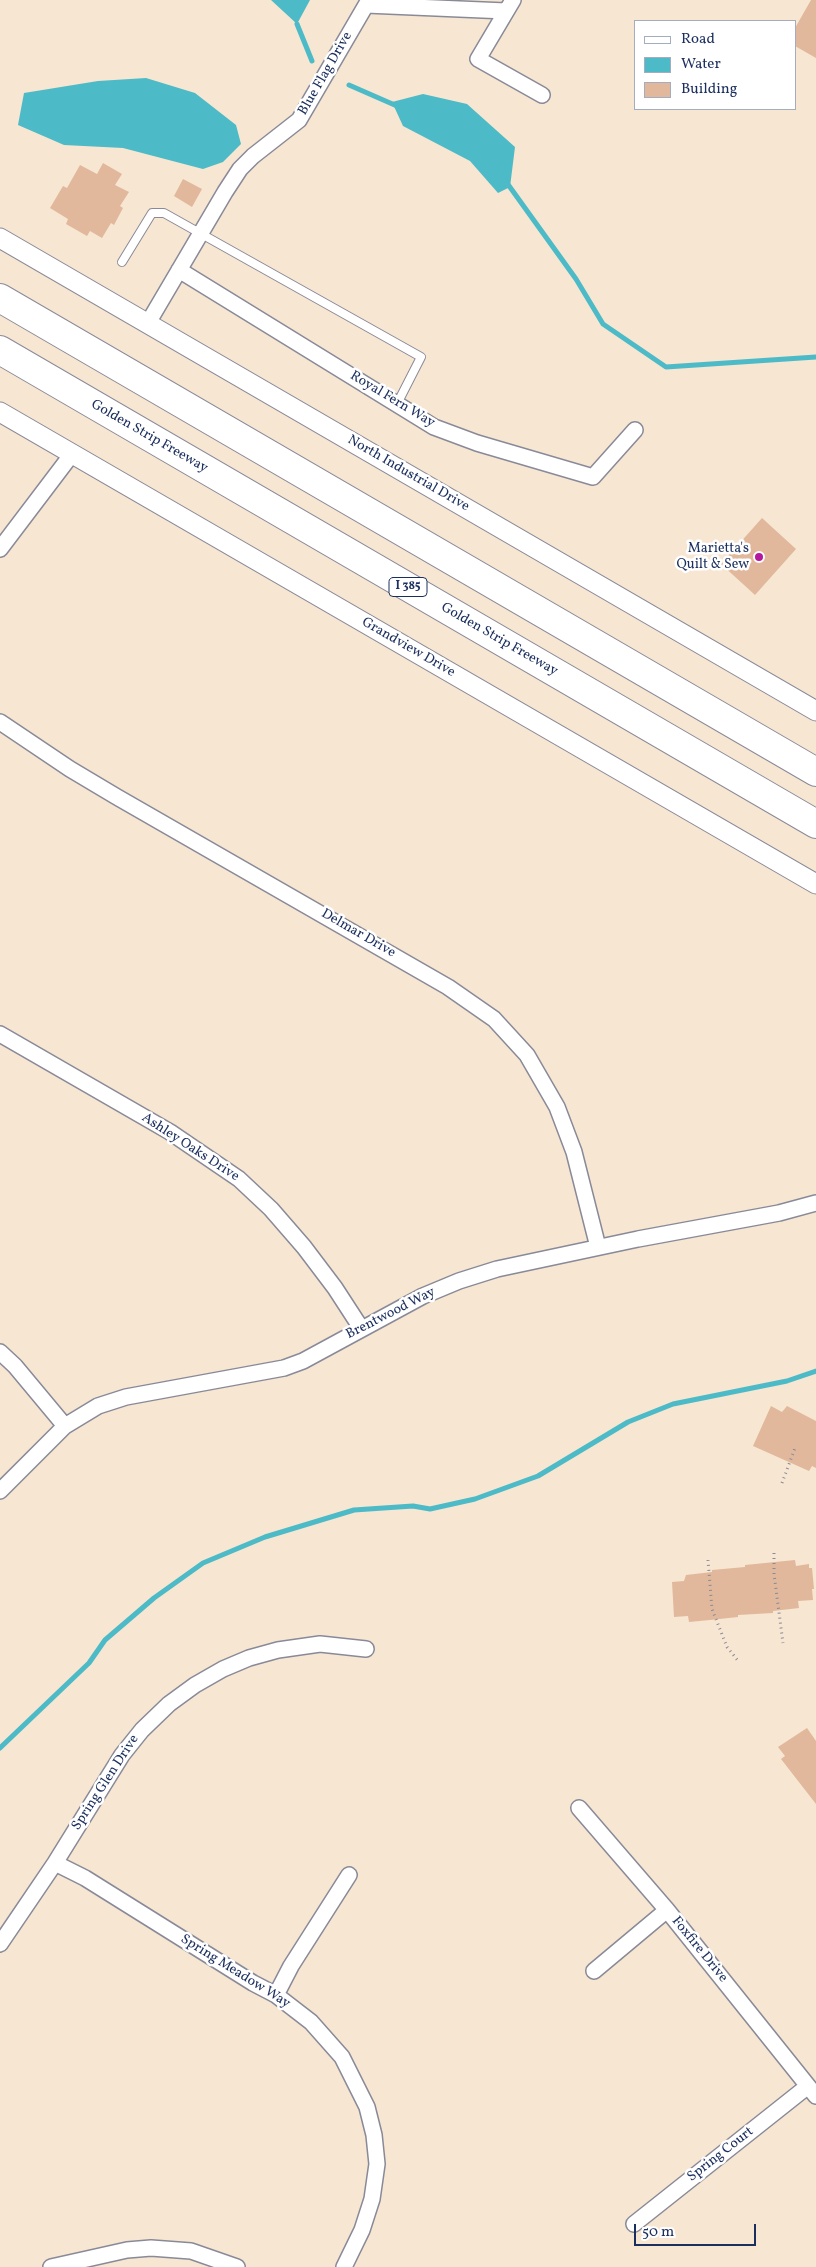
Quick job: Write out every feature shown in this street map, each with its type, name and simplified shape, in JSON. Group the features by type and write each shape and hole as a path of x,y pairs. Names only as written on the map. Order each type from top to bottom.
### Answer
{"highway":[{"path":"0,298 816,772"},
{"name":"Golden Strip Freeway","path":"0,350 816,824"}],"street":[{"name":"Blue Flag Drive","path":"148,324 240,169 253,156 299,120 366,5 510,6"},
{"path":"510,6 478,59 542,95"},
{"name":"North Industrial Drive","path":"0,238 816,711"},
{"name":"Royal Fern Way","path":"179,270 434,427 477,443 593,477 635,430"},
{"name":"Grandview Drive","path":"0,412 816,884"},
{"path":"0,549 72,454"},
{"name":"Delmar Drive","path":"0,722 70,769 448,987 494,1019 527,1055 557,1107 574,1152 598,1247"},
{"name":"Ashley Oaks Drive","path":"0,1034 170,1132 239,1179 271,1209 304,1247 335,1288 361,1328"},
{"name":"Brentwood Way","path":"0,1492 65,1426 98,1406 126,1397 284,1368 303,1361 422,1296 459,1281 497,1269 598,1247 770,1215 816,1203"},
{"path":"0,1352 15,1366 65,1426"},
{"name":"Spring Glen Drive","path":"0,1944 55,1863 127,1749 156,1717 195,1685 241,1662 278,1650 320,1644 366,1649"},
{"name":"Foxfire Drive","path":"579,1808 667,1910 812,2091"},
{"name":"Spring Meadow Way","path":"55,1863 85,1878 253,1983 276,1995 311,2022 342,2057 359,2088 374,2135 377,2164 372,2199 362,2230 344,2267"},
{"path":"276,1995 291,1966 349,1875"},
{"path":"594,1971 667,1910"},
{"name":"Spring Court","path":"634,2224 812,2091"},
{"path":"51,2267 127,2250 150,2248 191,2251 237,2267"}],"lane":[{"path":"122,262 152,213 164,213 200,235 421,357 397,404"}],"path":[{"path":"782,1483 795,1448"},
{"path":"774,1553 774,1574 783,1642"},
{"path":"708,1560 712,1609 727,1647 738,1662"}],"water":[{"path":"271,0 310,0 297,24"},
{"path":"146,78 195,93 236,125 241,144 223,162 203,169 123,148 64,145 18,125 24,93 98,81"},
{"path":"423,94 467,104 515,147 510,187 498,193 470,161 403,126 392,102"}],"building":[{"path":"811,0 816,0 816,58 796,47 796,26"},
{"path":"103,163 122,174 115,185 129,192 120,206 123,208 114,225 111,223 102,238 90,231 87,236 66,224 68,219 50,208 63,186 67,188 80,165 97,174"},
{"path":"183,179 202,189 192,207 174,196"},
{"name":"Marietta's Quilt & Sew","path":"762,518 796,549 755,595 721,564"},
{"path":"771,1406 782,1412 787,1406 816,1421 816,1468 812,1466 809,1471 753,1446"},
{"path":"795,1560 796,1566 809,1564 809,1568 812,1568 814,1589 812,1589 813,1600 798,1601 799,1608 773,1611 773,1613 738,1615 738,1617 689,1622 688,1616 674,1617 672,1582 684,1581 686,1575 745,1567 745,1565"},
{"path":"807,1728 816,1741 816,1804 781,1759 785,1756 778,1747"}],"waterway":[{"path":"297,24 312,61"},
{"path":"349,85 397,106"},
{"path":"507,183 576,279 603,324 666,367 816,357"},
{"path":"0,1748 89,1663 105,1640 154,1598 203,1563 265,1537 354,1510 413,1506 430,1509 475,1499 538,1476 628,1422 673,1404 787,1381 816,1371"}],"place":[{"name":"Marietta's Quilt & Sew","path":"759,557"}]}
